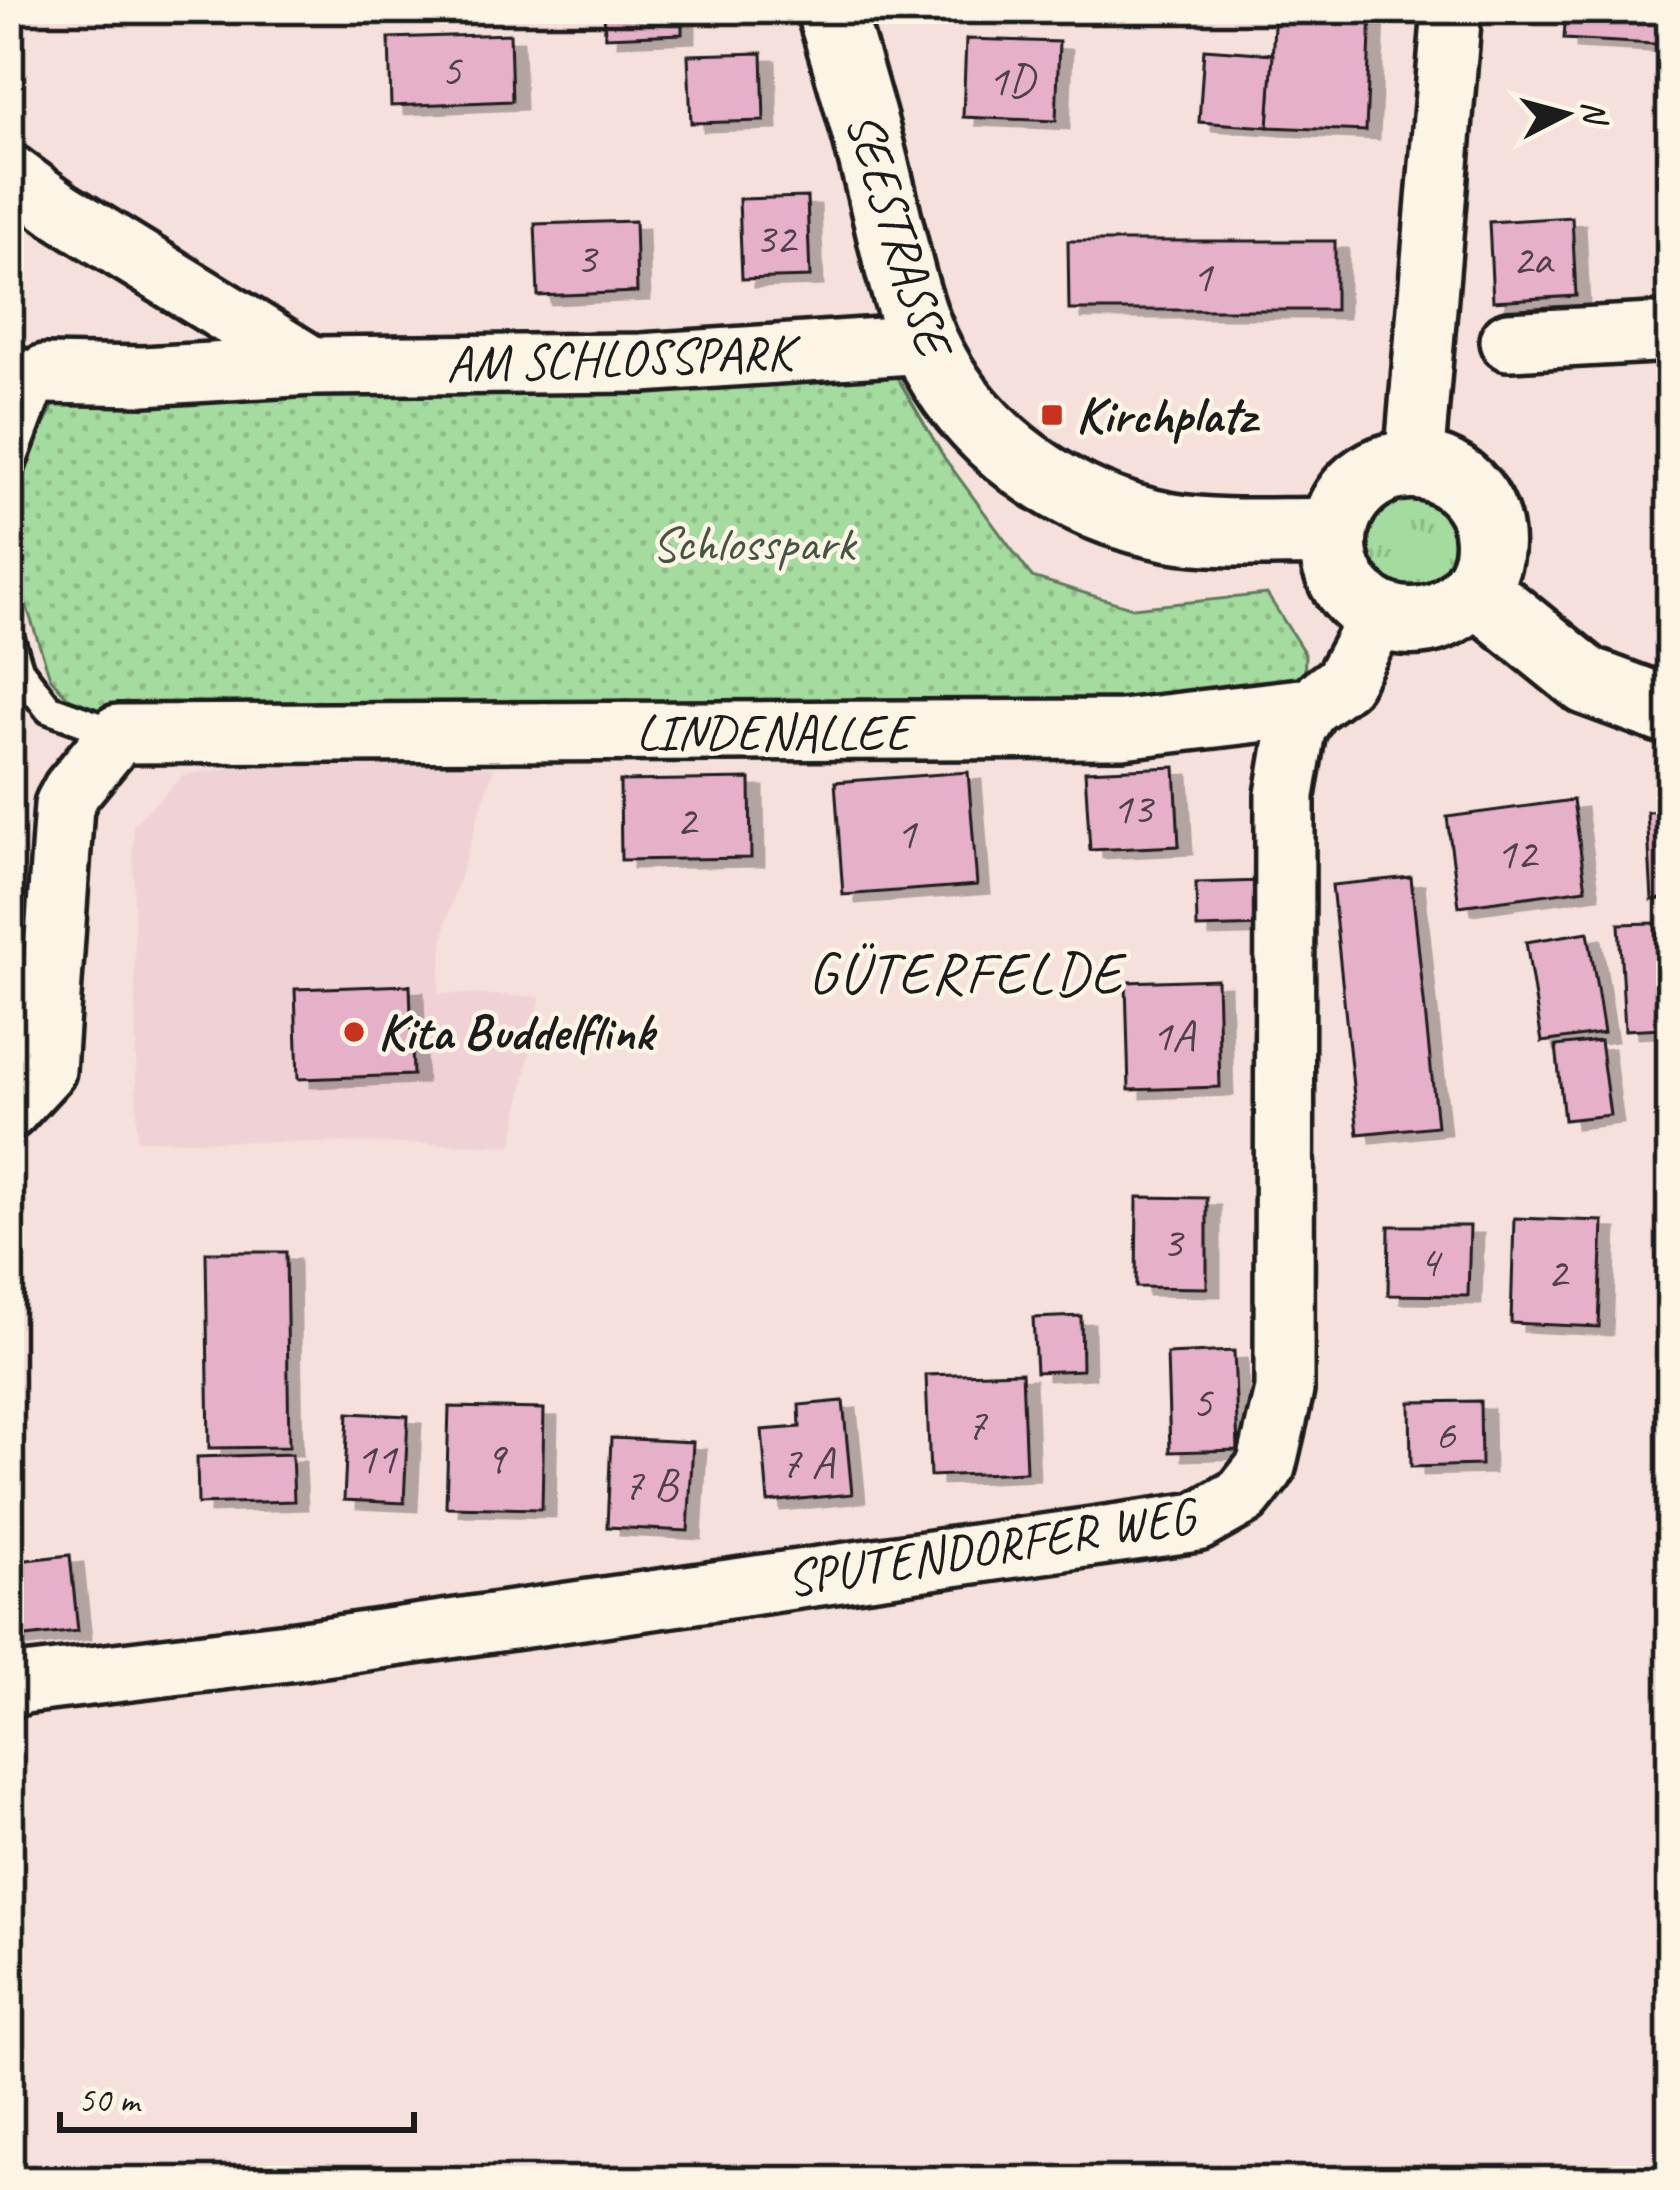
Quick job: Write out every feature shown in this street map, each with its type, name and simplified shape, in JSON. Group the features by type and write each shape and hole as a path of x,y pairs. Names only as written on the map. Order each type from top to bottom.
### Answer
{"main road":[{"name":"SEESTRASSE","path":"830,9 910,305 925,344 967,409 1000,444 1027,467 1080,499 1125,516 1220,531 1333,532"},
{"path":"1414,464 1438,469 1460,481 1487,520 1490,544 1486,568 1475,590 1456,609 1431,620 1404,622 1378,615 1357,601 1342,581 1333,532 1340,510 1370,476 1414,464"},
{"path":"1475,590 1587,681 1671,712"}],"street":[{"path":"1414,464 1453,9"},
{"path":"9,173 58,210 312,366"},
{"path":"1508,341 1671,332"},
{"name":"AM SCHLOSSPARK","path":"27,366 144,376 312,366 642,363 925,344"},
{"path":"1309,707 1343,682 1378,615"},
{"name":"LINDENALLEE","path":"118,734 1122,729 1309,707"},
{"name":"SPUTENDORFER WEG","path":"9,1689 1197,1522 1243,1496 1266,1467 1284,1390 1286,795 1296,730 1309,707"},
{"path":"9,1110 46,1070 64,805 118,734"}],"lane":[{"path":"9,470 27,366"},
{"name":"LINDENALLEE","path":"9,638 19,670 49,710 118,734"}],"shaded area":[{"path":"260,764 494,767 446,921 438,993 540,997 512,1145 137,1140 133,825 184,775"}],"green space":[{"name":"Schlosspark","path":"890,365 945,459 1032,577 1133,608 1267,594 1305,654 1304,687 1123,714 80,711 50,677 11,559 26,463 59,394"},
{"path":"1415,487 1435,491 1453,502 1464,520 1468,540 1464,560 1453,578 1435,589 1415,593 1395,589 1377,578 1366,560 1362,540 1366,520 1377,502 1395,491"}],"building":[{"path":"604,9 682,9 682,34 605,37"},
{"path":"1275,9 1371,9 1366,131 1268,127"},
{"path":"1566,9 1671,9 1671,45 1564,39"},
{"path":"510,34 512,101 391,106 389,38"},
{"path":"966,39 1059,42 1056,121 963,117"},
{"path":"1204,49 1273,54 1268,127 1199,122"},
{"path":"762,53 764,121 691,123 688,55"},
{"path":"807,197 810,277 742,279 739,199"},
{"path":"1572,217 1576,296 1493,301 1489,222"},
{"path":"635,221 637,292 538,296 535,224"},
{"path":"1068,241 1335,241 1335,310 1069,310"},
{"path":"1175,767 1179,846 1090,850 1085,771"},
{"path":"968,772 977,885 843,895 835,782"},
{"path":"750,779 751,858 621,860 620,781"},
{"path":"1573,800 1586,889 1459,906 1447,817"},
{"path":"1671,811 1671,898 1652,900 1647,812"},
{"path":"1411,877 1437,1126 1358,1134 1332,885"},
{"path":"1264,881 1265,926 1197,928 1196,883"},
{"path":"1655,923 1662,1028 1625,1030 1619,924"},
{"path":"1588,932 1604,1033 1542,1042 1526,942"},
{"path":"1217,979 1220,1087 1129,1090 1126,982"},
{"name":"Kita Buddelflink","path":"410,985 413,1075 298,1079 295,989"},
{"path":"1600,1041 1610,1115 1564,1120 1556,1046"},
{"path":"1137,1197 1207,1198 1207,1288 1136,1287"},
{"path":"1514,1218 1603,1221 1599,1327 1511,1323"},
{"path":"1389,1226 1470,1226 1468,1296 1388,1295"},
{"path":"206,1252 286,1252 289,1447 209,1448"},
{"path":"1081,1316 1082,1370 1036,1372 1033,1318"},
{"path":"1234,1351 1238,1450 1170,1452 1167,1354"},
{"path":"1022,1372 1026,1472 930,1476 926,1375"},
{"path":"843,1401 852,1494 768,1502 762,1430 800,1427 799,1405"},
{"path":"1480,1401 1481,1465 1411,1467 1410,1402"},
{"path":"449,1407 544,1409 542,1509 446,1507"},
{"path":"348,1413 408,1416 404,1503 344,1500"},
{"path":"611,1438 693,1442 688,1531 607,1527"},
{"path":"292,1454 294,1501 198,1504 197,1457"},
{"path":"70,1555 78,1631 9,1639 9,1562"}],"place":[{"name":"Kirchplatz","path":"1052,415"},
{"name":"Kita Buddelflink","path":"354,1032"}],"district":[{"name":"GÜTERFELDE","path":"966,973"}]}
